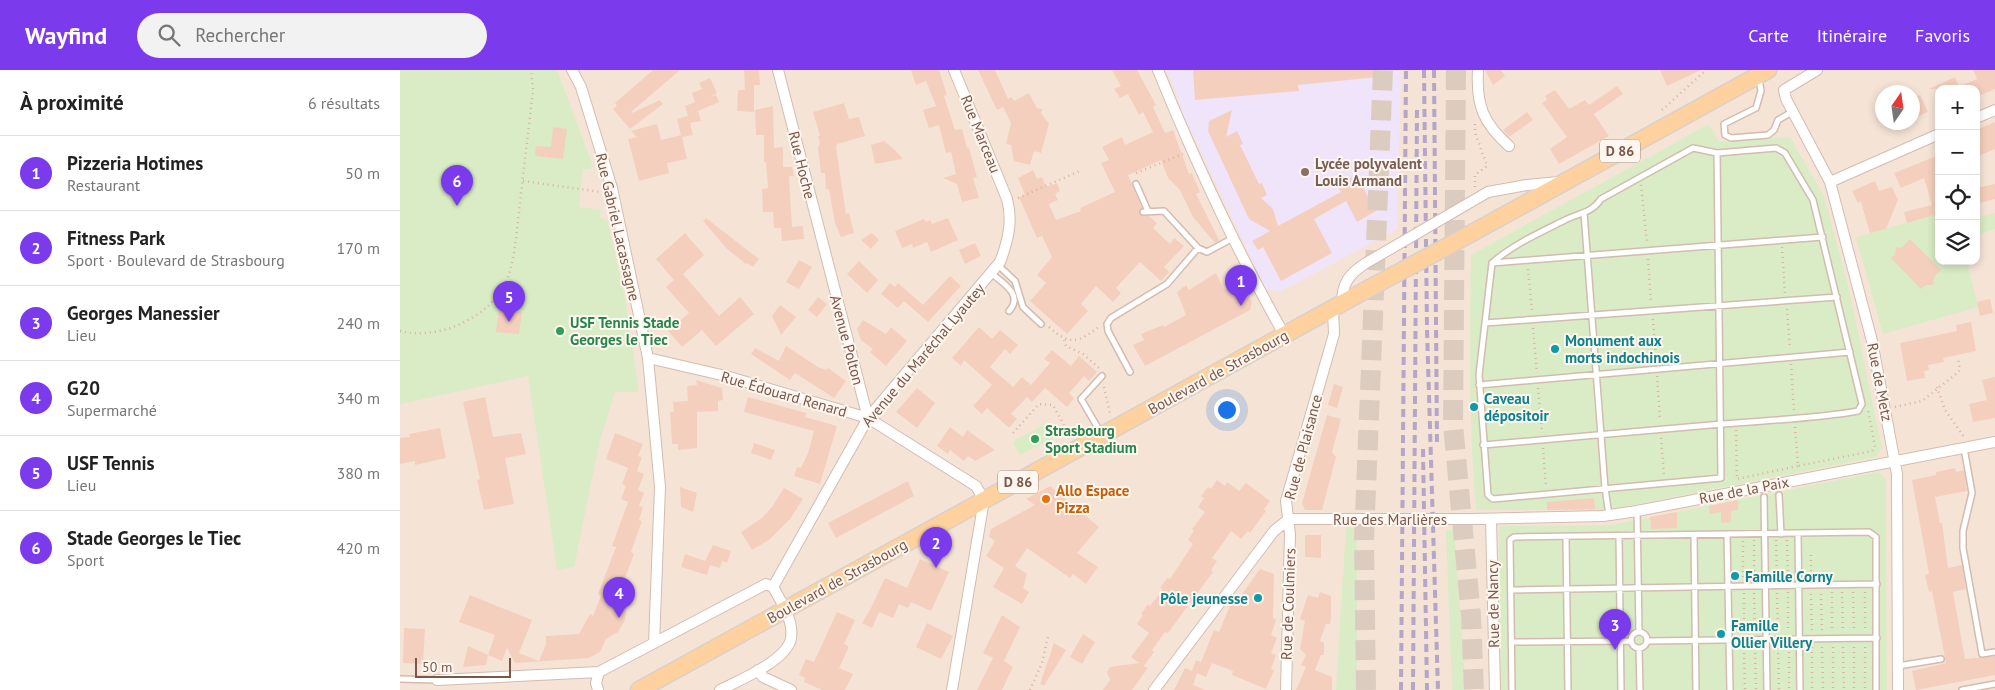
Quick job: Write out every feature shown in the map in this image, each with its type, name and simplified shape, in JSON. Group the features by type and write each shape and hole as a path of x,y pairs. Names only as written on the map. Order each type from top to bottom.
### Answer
{"main road":[{"name":"D 86","path":"1565,182 1764,73"},
{"name":"Boulevard de Strasbourg","path":"639,690 1565,182"}],"street":[{"name":"Rue Gabriel Lacassagne","path":"572,70 581,87 612,188 648,358 660,487 654,644"},
{"name":"Rue Hoche","path":"778,70 826,261"},
{"name":"Rue Marceau","path":"954,70 1007,200"},
{"path":"1158,70 1191,150 1233,238 1285,336"},
{"path":"1478,70 1477,91 1484,119 1494,133 1509,146"},
{"name":"Rue de Metz","path":"1817,70 1784,90 1792,112 1830,182 1872,341 1896,460 1898,690"},
{"path":"1980,116 1995,110"},
{"path":"1830,182 1935,136"},
{"name":"Rue de Plaisance","path":"1154,690 1274,531 1289,519 1286,501 1334,334 1342,291 1350,274 1366,262 1488,192 1527,185 1565,182"},
{"name":"Avenue du Maréchal Lyautey","path":"773,587 868,418 994,269 1009,240 1007,200"},
{"name":"Avenue Polton","path":"826,261 868,418"},
{"name":"Rue Édouard Renard","path":"648,358 726,376 868,418 976,486 984,500"},
{"name":"Rue de la Paix","path":"1491,519 1608,515 1637,511 1995,442"},
{"path":"952,690 984,500"},
{"name":"Rue des Marlières","path":"1289,519 1491,519"},
{"name":"Rue de Coulmiers","path":"1286,690 1289,519"},
{"name":"Rue de Nancy","path":"1491,519 1495,690"},
{"path":"437,680 599,672 766,584 773,587 786,609 792,635 791,641 782,653 758,670 720,690"},
{"path":"758,670 763,677 791,690"},
{"path":"598,690 596,683 599,672"}],"lane":[{"path":"1764,73 1756,108 1724,124 1724,135 1731,138 1768,135 1774,130 1778,120 1792,112"},
{"path":"1483,445 1601,434 1720,424 1795,418 1858,411 1860,406 1850,352 1824,238 1813,200 1785,153 1776,148 1717,153 1693,148 1601,199 1595,208 1559,223 1502,255 1492,263 1479,386 1483,445 1488,495 1493,499 1721,478 1720,424 1720,363 1717,153"},
{"path":"1136,184 1145,212 1164,211 1198,248 1207,252 1233,238"},
{"path":"1584,213 1604,488 1608,515"},
{"path":"1492,263 1824,238"},
{"path":"1130,372 1107,327 1111,318 1168,284 1198,248"},
{"path":"994,269 1015,298 1014,305 1009,311"},
{"path":"994,269 1015,280 1023,307 1041,324"},
{"path":"1485,323 1837,297"},
{"path":"1479,386 1656,368 1850,352"},
{"path":"1102,376 1081,400 1103,436"},
{"path":"1965,447 1972,494 1963,531 1963,548 1982,654 1995,652"},
{"path":"1779,495 1782,534"},
{"path":"1764,497 1767,690"},
{"path":"1637,511 1639,632"},
{"path":"1798,533 1800,690"},
{"path":"1512,690 1510,540 1514,537 1798,533 1873,534 1876,537 1876,690"},
{"path":"1727,534 1730,690"},
{"path":"1694,535 1696,690"},
{"path":"1619,536 1621,690"},
{"path":"1566,537 1568,690"},
{"path":"1511,590 1877,584"},
{"path":"1639,632 1646,636 1647,641 1643,648 1639,649"},
{"path":"1630,641 1634,634 1639,632"},
{"path":"1647,641 1877,638"},
{"path":"1512,642 1630,641"},
{"path":"1630,641 1632,645 1639,649"},
{"path":"1639,649 1640,690"},
{"path":"1898,666 1941,659"},
{"path":"400,679 437,680"},
{"path":"1962,690 1995,684"}],"path":[{"path":"400,331 436,331 467,323 491,303 509,276 533,90 531,70"},
{"path":"1662,110 1706,70"},
{"path":"1475,187 1476,175 1487,166 1475,132 1476,117"},
{"path":"1136,173 1191,150"},
{"path":"1007,200 1082,170"},
{"path":"1638,179 1643,189 1665,483"},
{"path":"522,180 601,192 612,188"},
{"path":"1781,241 1798,466"},
{"path":"1041,324 1046,325 1064,340 1071,341 1093,332 1099,326 1107,327"},
{"path":"1884,408 1922,401 1960,370 1958,358"},
{"path":"1937,388 1945,410 1964,434 1965,447"},
{"path":"1014,432 1039,404 1045,403 1053,405 1070,436"},
{"path":"1736,423 1737,479 1872,451 1875,447 1867,408 1860,406"},
{"path":"1743,534 1745,690"},
{"path":"1754,534 1756,690"},
{"path":"1782,534 1788,582"},
{"path":"1778,690 1777,586 1782,534"},
{"path":"1811,555 1812,690"},
{"path":"1788,591 1789,690"},
{"path":"1030,690 1042,664 1048,637"}],"shaded area":[{"path":"400,70 1995,70 1995,690 400,690"},
{"name":"Lycée polyvalent Louis Armand","path":"1167,70 1401,70 1397,229 1280,292 1266,289 1184,116"}],"green space":[{"path":"400,70 557,70 593,166 589,169 583,169 579,207 601,210 600,218 607,219 626,304 639,392 615,392 600,440 574,567 557,570 528,376 400,404"},
{"path":"1709,124 1719,142 1790,137 1824,196 1849,289 1882,448 1876,457 1608,510 1476,510 1470,382 1471,255"},
{"path":"1995,213 1995,229 1980,234 1980,217"},
{"path":"1935,215 1935,265 1968,265 1978,307 1883,334 1856,237"},
{"name":"Strasbourg Sport Stadium","path":"1050,422 1057,435 1020,455 1013,443 1015,440"},
{"path":"1879,472 1886,479 1887,690 1501,690 1499,526 1611,525"},
{"path":"1346,527 1357,528 1357,690 1336,690"},
{"path":"1446,530 1454,530 1466,690 1452,690"}],"building":[{"path":"653,70 680,70 631,112 660,100 663,104 630,129 613,109 617,106 615,103"},
{"path":"744,70 759,70 760,85 754,85 754,112 737,111 738,90 745,90"},
{"path":"911,70 939,70 947,95 944,96 955,130 962,129 967,148 969,148 977,177 973,178 979,198 962,202 957,184 943,178 956,174 951,152 946,153 939,125 929,128 923,110 936,106 926,81 916,85"},
{"path":"978,70 995,70 1008,99 1011,97 1014,101 1029,93 1037,108 1043,109 1041,113 1049,124 1041,153 1034,151 1030,165 1014,161 1011,145 1006,144 1011,123 1003,107 997,110"},
{"path":"1112,70 1137,70 1156,105 1153,107 1165,133 1173,130 1189,174 1192,173 1200,192 1196,194 1219,240 1215,243 1193,217 1180,190 1168,178 1161,160 1128,175 1142,208 1139,210 1140,215 1149,216 1157,223 1153,228 1170,244 1174,238 1184,246 1164,267 1169,272 1161,281 1140,262 1116,288 1121,293 1113,302 1096,286 1081,304 1088,311 1067,334 1030,301 1046,283 1037,275 1052,257 1042,236 1037,238 1019,197 1025,195 1018,178 1033,170 1037,179 1042,177 1046,187 1057,183 1060,191 1055,194 1058,200 1049,204 1056,220 1081,211 1080,208 1115,192 1101,163 1109,160 1102,147 1122,137 1125,145 1153,132 1143,112 1139,115 1128,94 1120,98 1114,89 1121,86"},
{"path":"1193,70 1377,70 1378,77 1298,85 1299,91 1195,100"},
{"path":"1485,70 1501,70 1505,76 1493,85"},
{"path":"1660,70 1701,70 1667,86"},
{"path":"1973,70 1995,70 1995,89 1980,95 1980,85 1964,85 1977,79"},
{"path":"1955,77 1958,85 1938,85"},
{"path":"710,78 717,93 710,97 716,95 719,102 698,111 701,121 690,123 693,135 682,137 687,159 667,163 669,173 639,181 628,139 637,137 631,131 657,124 661,140 681,135 677,119 688,116 685,106 695,102 692,93 702,89 699,83"},
{"path":"1617,86 1623,94 1594,114 1609,136 1559,164 1550,149 1567,137 1542,103 1547,100 1545,96 1555,90 1569,109 1585,100 1589,105"},
{"path":"1920,95 1928,112 1920,116"},
{"path":"844,103 849,119 859,117 865,136 837,144 836,147 846,214 849,213 854,233 841,237 835,223 829,189 826,189 825,173 821,173 818,148 820,142 818,136 820,136 813,112"},
{"path":"773,106 774,148 783,147 783,167 792,167 794,176 789,176 792,227 803,226 804,239 782,241 781,228 774,228 773,212 763,212 762,189 768,188 766,162 764,162 764,135 756,135 755,110"},
{"path":"1232,110 1226,137 1237,131 1243,144 1240,145 1259,184 1262,183 1267,195 1261,198 1273,209 1278,226 1341,192 1337,186 1356,175 1376,211 1357,222 1346,201 1314,219 1332,253 1281,281 1263,247 1258,250 1252,241 1270,231 1249,219 1208,131 1209,121"},
{"path":"1527,112 1533,120 1509,137 1503,130"},
{"path":"1995,122 1995,149 1980,155 1980,130"},
{"path":"553,127 567,129 563,159 535,156 536,146 551,147"},
{"path":"884,141 903,159 875,164 871,145"},
{"path":"1935,157 1935,219 1934,215 1907,223 1904,212 1932,205 1924,178 1901,188 1894,173"},
{"path":"1875,181 1879,191 1892,187 1898,200 1886,229 1870,233 1861,202 1858,203 1852,191"},
{"path":"1995,184 1995,199 1980,203 1980,187"},
{"path":"706,218 759,259 753,267 746,264 727,249 703,221"},
{"path":"948,218 958,240 931,252 927,242 913,248 912,244 902,248 895,231 924,219 926,222 930,220 932,224"},
{"path":"685,233 704,255 683,274 719,316 740,297 754,314 716,346 702,330 682,347 668,331 689,313 666,287 674,280 656,259"},
{"path":"872,233 879,240 871,249 861,240"},
{"path":"1910,239 1941,270 1934,277 1933,285 1926,285 1921,289 1891,258 1895,254 1896,247 1901,248"},
{"path":"975,243 981,256 965,264 959,250"},
{"path":"799,260 812,267 799,289 786,282"},
{"path":"859,261 878,280 867,293 847,274"},
{"path":"1216,273 1224,290 1241,280 1252,302 1250,310 1145,366 1133,345 1144,340 1141,334 1163,325 1164,327 1186,315 1177,292 1186,285 1189,290"},
{"path":"950,276 961,286 928,322 904,301 898,308 881,294 890,283 895,287 898,283 923,305"},
{"path":"818,297 827,304 817,317 808,310"},
{"path":"1990,299 1993,313 1980,316 1977,302"},
{"path":"780,305 796,317 781,335 772,316"},
{"path":"499,309 522,312 519,334 496,332"},
{"path":"863,320 886,334 891,327 907,341 886,366 870,352 873,349 861,340 857,329"},
{"path":"1971,322 1976,351 1943,358 1944,362 1928,365 1929,370 1924,371 1925,378 1907,381 1900,343 1957,331 1956,325"},
{"path":"979,327 992,339 1000,330 1018,345 1010,354 1005,349 990,367 1013,387 1022,377 1031,385 1050,363 1044,359 1052,350 1071,366 1079,356 1097,372 1089,381 1084,376 1069,393 1074,398 1067,407 1045,388 1032,402 1027,397 1011,414 1017,419 1009,428 987,408 982,414 973,406 992,385 964,360 961,366 952,358"},
{"path":"786,346 818,367 826,370 828,368 846,381 834,398 795,373 790,380 751,354 755,348 779,361"},
{"path":"1995,377 1995,418 1973,422 1969,404 1987,400 1982,380"},
{"path":"696,380 722,388 723,400 718,401 718,411 697,412 697,448 678,450 678,444 672,444 670,412 674,412 673,402 688,401 687,386 697,385"},
{"path":"1334,384 1343,387 1337,408 1328,405"},
{"path":"917,388 935,403 917,428 896,412"},
{"path":"485,397 493,437 521,433 526,454 505,458 514,504 484,510 477,480 480,479 463,402"},
{"path":"748,397 806,413 805,417 837,426 820,484 794,476 797,467 801,468 808,453 814,431 744,412"},
{"path":"1327,415 1341,419 1332,452 1336,457 1322,510 1305,510 1302,503"},
{"path":"950,427 963,437 967,430 995,450 975,461 968,456 964,461 950,450 948,454 937,446"},
{"path":"440,428 446,458 415,465 415,461 400,464 400,438 410,437 409,434"},
{"path":"615,433 643,444 638,456 642,457 637,471 644,474 638,490 644,493 639,506 643,507 639,520 642,521 631,552 634,554 625,578 630,580 625,620 618,632 606,639 600,652 589,658 515,663 507,648 502,661 488,655 495,635 459,622 470,595 532,620 519,653 539,661 546,644 546,636 579,634 590,614 593,616 601,596 598,594 616,547 612,546 628,502 621,499 626,486 622,484 628,468 606,459"},
{"path":"754,443 775,450 771,460 751,453"},
{"path":"1955,468 1956,472 1964,470 1967,491 1935,497 1940,523 1942,523 1948,568 1962,565 1966,589 1953,592 1965,659 1995,656 1995,675 1916,690 1912,671 1946,663 1932,591 1929,592 1925,575 1929,574 1912,480 1936,475 1936,472"},
{"path":"1217,480 1225,486 1227,482 1239,491 1246,483 1270,501 1264,509 1266,511 1250,533 1248,531 1241,539 1231,531 1212,558 1217,561 1211,570 1213,572 1168,633 1165,632 1152,650 1154,652 1144,666 1148,668 1132,690 1103,690 1110,680 1107,672 1110,667 1139,663 1131,657 1149,633 1137,624 1143,615 1141,614 1163,589 1160,588 1167,578 1170,579 1193,544 1188,540 1194,531 1192,529 1205,512 1198,507 1204,498 1201,496 1208,487 1211,489"},
{"path":"908,481 914,496 836,538 828,523"},
{"path":"1050,486 1099,527 1077,553 1098,567 1086,584 1073,574 1070,578 1027,548 1015,566 1027,574 1023,588 1029,592 1022,604 993,587 1004,568 986,556 995,541 989,537 991,529 1035,505 1026,499"},
{"path":"680,487 697,493 693,512 681,507"},
{"path":"784,488 803,499 790,519 769,540 752,550 741,532 762,518 772,507"},
{"path":"1594,498 1595,509 1547,510 1547,502"},
{"path":"1738,500 1738,510 1731,511 1731,522 1721,523 1721,512 1710,514 1709,506"},
{"path":"1677,512 1677,528 1651,529 1650,517"},
{"path":"1305,535 1321,535 1321,558 1305,557"},
{"path":"713,545 731,551 727,563 722,561 720,568 710,565 707,575 681,567 685,554 705,561"},
{"path":"920,559 949,572 931,611 911,602 908,608 899,604 893,618 879,612 872,628 862,623 885,578 907,588"},
{"path":"1260,569 1274,574 1273,618 1276,620 1271,635 1277,638 1271,653 1276,655 1271,669 1274,670 1266,689 1232,675 1233,671 1212,663 1206,677 1192,671 1196,660 1201,662 1214,630 1219,632 1231,603 1235,604"},
{"path":"1320,592 1331,596 1331,617 1330,624 1326,624 1320,641 1324,643 1324,655 1321,655 1315,670 1332,677 1332,690 1296,690 1306,667 1301,665 1306,655 1300,649 1305,621 1300,619 1308,595 1318,598"},
{"path":"837,612 855,620 844,644 848,646 848,649 839,668 853,674 845,690 822,690 804,682 805,678 799,675 806,659 814,662"},
{"path":"1002,615 1020,627 1004,661 1013,667 1002,690 977,690 993,658 983,653"},
{"path":"927,623 953,636 941,659 916,647"},
{"path":"404,628 425,629 423,664 403,663"},
{"path":"1083,634 1095,642 1082,664 1070,657"},
{"path":"1054,643 1066,650 1044,686 1040,684"},
{"path":"468,646 488,655 486,665 463,667"},
{"path":"1185,668 1197,673 1193,685 1205,690 1174,690"}],"tunnel":[{"path":"1366,690 1364,539 1383,70"},
{"path":"1456,70 1453,425 1471,616 1474,690"}],"railway":[{"path":"1401,690 1406,70"},
{"path":"1424,70 1427,329 1438,690"},
{"path":"1434,70 1437,447"},
{"path":"1413,690 1417,108"},
{"path":"1423,449 1427,690"}],"place":[{"name":"Lycée polyvalent Louis Armand","path":"1305,172"},
{"name":"Stade Georges le Tiec","path":"457,206"},
{"name":"Pizzeria Hotimes","path":"1241,306"},
{"name":"USF Tennis","path":"509,322"},
{"name":"USF Tennis Stade Georges le Tiec","path":"560,331"},
{"name":"Monument aux morts indochinois","path":"1555,349"},
{"name":"Caveau dépositoir","path":"1474,407"},
{"name":"Strasbourg Sport Stadium","path":"1035,439"},
{"name":"Allo Espace Pizza","path":"1046,499"},
{"name":"Fitness Park","path":"936,568"},
{"name":"Famille Corny","path":"1735,576"},
{"name":"Pôle jeunesse","path":"1258,598"},
{"name":"G20","path":"619,618"},
{"name":"Famille Ollier Villery","path":"1721,634"},
{"name":"Georges Manessier","path":"1615,650"}]}
